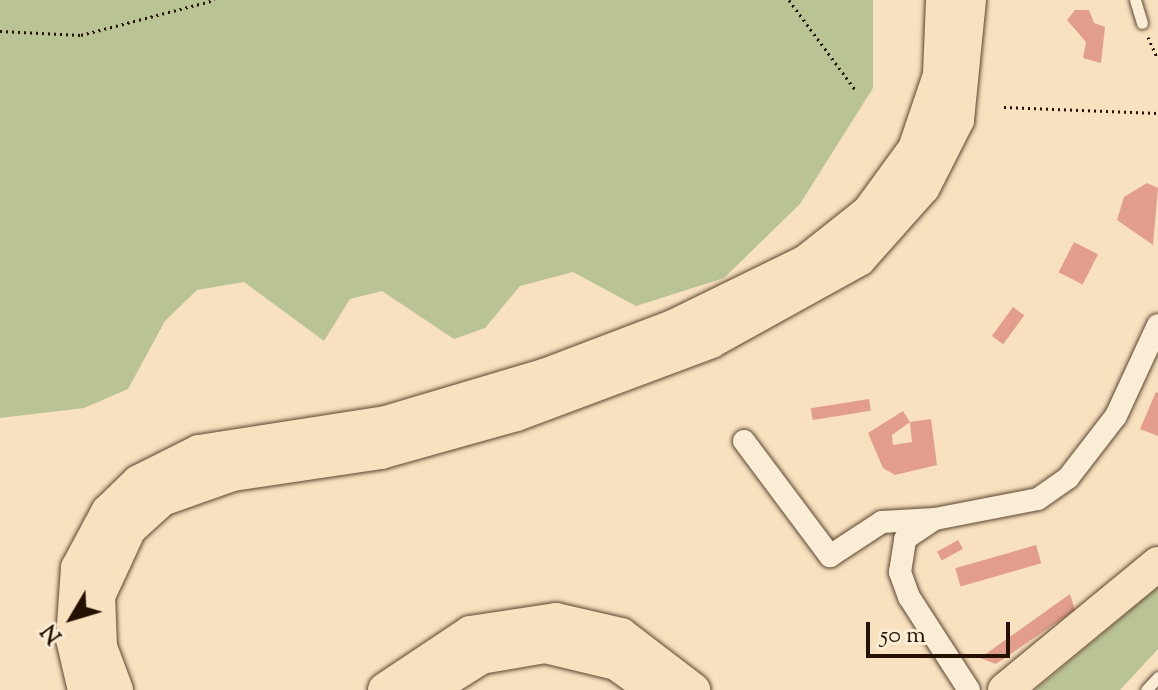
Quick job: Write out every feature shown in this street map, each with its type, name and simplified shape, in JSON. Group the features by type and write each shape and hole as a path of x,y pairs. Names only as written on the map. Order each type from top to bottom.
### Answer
{"main road":[{"path":"85,690 73,639 78,568 108,512 139,482 199,452 386,423 544,376 673,327 806,262 869,212 915,149 940,75 943,0"},
{"path":"116,690 100,647 98,596 129,529 162,499 233,474 381,452 539,407 711,341 859,259 923,187 957,120 969,0"},
{"path":"1005,690 1158,564"},
{"path":"385,690 470,633 556,620 621,635 693,690"},
{"path":"429,690 481,657 545,646 616,663 654,690"}],"street":[{"path":"744,441 830,556 882,522 935,519 1038,499 1068,478 1111,424 1158,325"},
{"path":"935,519 905,539 900,572 969,690"}],"lane":[{"path":"1135,0 1142,23"},
{"path":"1146,690 1158,677"}],"path":[{"path":"0,31 81,35 214,0"},
{"path":"789,0 856,91"},
{"path":"1142,23 1158,59"},
{"path":"1004,107 1158,113"}],"green space":[{"path":"0,0 873,0 873,88 800,204 724,278 636,306 573,272 520,286 485,328 454,339 382,291 350,299 324,341 244,282 197,290 165,321 128,389 84,408 0,418"},
{"path":"1158,587 1158,649 1120,690 1035,690"}],"building":[{"path":"1075,10 1089,10 1094,23 1105,27 1101,63 1083,58 1086,42 1067,20"},
{"path":"1147,183 1158,188 1153,245 1117,220 1124,197"},
{"path":"1074,242 1098,254 1083,285 1059,272"},
{"path":"1013,307 1024,315 1003,344 992,336"},
{"path":"1158,393 1158,436 1140,429"},
{"path":"869,399 871,411 813,420 811,408"},
{"path":"903,411 910,422 931,419 937,465 895,475 883,468 868,433","holes":["910,422 912,442 893,445 892,435"]},
{"path":"958,540 963,549 942,560 937,552"},
{"path":"1036,545 1041,563 960,586 955,568"},
{"path":"1070,594 1075,610 996,664 980,658"}]}
